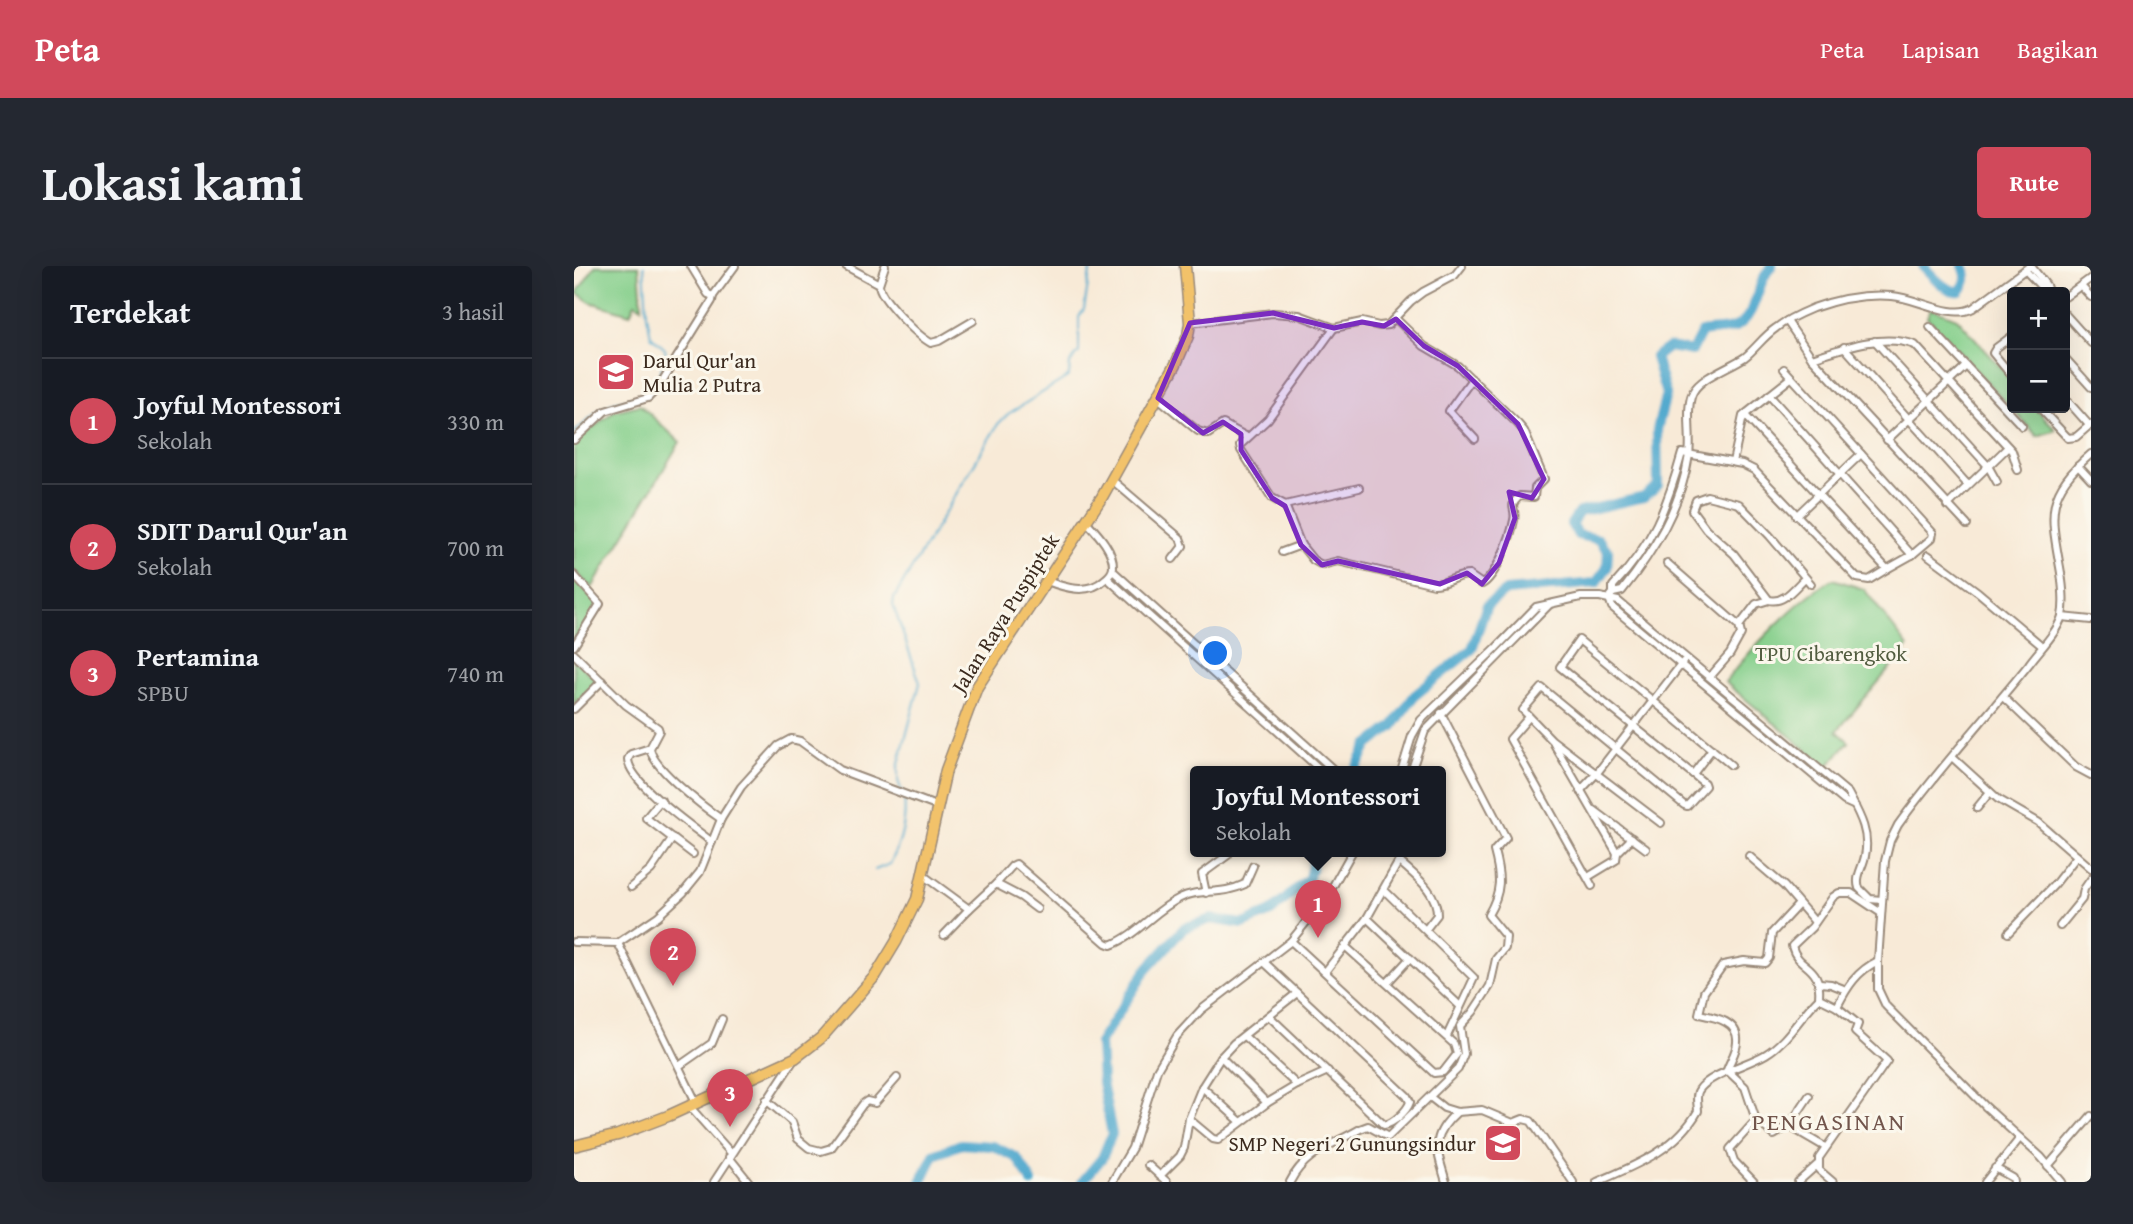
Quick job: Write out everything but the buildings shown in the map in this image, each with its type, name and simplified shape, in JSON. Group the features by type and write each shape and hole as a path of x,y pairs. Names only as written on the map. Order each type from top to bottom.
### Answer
{"main road":[{"name":"Jalan Raya Puspiptek","path":"574,1146 629,1131 693,1106 795,1058 821,1038 876,975 906,924 923,876 936,806 946,770 977,687 1112,480 1180,355 1190,323 1185,266"}],"street":[{"path":"691,266 708,294 713,296"},
{"path":"574,440 605,411 648,398 658,388 734,266"},
{"path":"846,266 879,284"},
{"path":"885,266 879,290 915,331 931,343 973,321"},
{"path":"1190,323 1258,313 1288,313 1334,328 1362,322 1384,326 1391,324 1411,301 1455,275 1462,266"},
{"path":"1403,766 1412,736 1421,720 1536,607 1581,597 1611,596 1622,591 1649,555 1676,504 1689,455 1689,402 1698,385 1748,354 1776,327 1830,303 1876,296 1901,297 1952,313 1963,312 1973,308 2029,267 2046,287"},
{"path":"2070,294 2091,278"},
{"path":"2081,286 2091,298"},
{"path":"1334,328 1268,419 1240,444 1241,450 1272,498 1285,505 1301,545 1322,565 1338,561 1434,584 1443,584 1465,575 1469,575 1479,584 1486,582 1499,564 1514,522 1513,503 1520,496 1534,497 1535,488 1544,477 1524,431 1472,379 1451,361 1424,346 1396,319"},
{"path":"2070,320 2091,343"},
{"path":"1787,321 1812,358 1967,525"},
{"path":"1930,327 2022,426"},
{"path":"1812,358 1875,341 1915,345 2008,447 2018,470"},
{"path":"1875,341 1988,466 1997,482"},
{"path":"2007,341 1993,353 2007,370"},
{"path":"1844,348 1968,485"},
{"path":"2070,364 2091,387"},
{"path":"1887,440 1966,366"},
{"path":"1611,596 1613,586 1642,551 1664,513 1682,453 1748,466 1761,476 1857,579 1869,580 1912,555 1932,538 1933,533 1784,369"},
{"path":"1732,462 1741,419 1791,378"},
{"path":"1472,379 1449,413 1475,439"},
{"path":"1769,395 1912,555"},
{"path":"1158,398 1198,431 1208,434 1223,424 1247,437"},
{"path":"2045,413 2068,438 2076,437 2090,425 2070,403"},
{"path":"1745,415 1887,569"},
{"path":"1947,506 2008,447"},
{"path":"1796,516 1861,454"},
{"path":"2062,1182 1886,1006 1878,989 1878,961 1886,857 1893,834 1908,810 2003,697 2062,617 2063,593 2053,508 2062,486 2091,454"},
{"path":"2078,466 2091,480"},
{"path":"1112,480 1180,538 1183,546 1172,559"},
{"path":"1285,505 1359,488"},
{"path":"1769,600 1762,587 1734,554 1699,520 1692,510 1696,500 1707,496 1739,504 1811,584"},
{"path":"1047,581 1071,589 1081,589 1099,585 1113,571 1114,565 1105,545 1086,520"},
{"path":"1282,552 1301,545"},
{"path":"1642,551 1649,555"},
{"path":"1928,555 2042,646"},
{"path":"1667,563 1739,626 1741,634 1737,644 1710,677"},
{"path":"1113,571 1329,766"},
{"path":"574,575 600,604 574,646"},
{"path":"1107,578 1316,766"},
{"path":"1739,626 1756,604 1784,598 1805,578"},
{"path":"1611,596 1736,705 1848,793 1866,832 1867,846 1858,888 1870,899 1882,900"},
{"path":"1413,766 1422,734 1549,605"},
{"path":"2062,617 2091,620"},
{"path":"1510,634 1517,640"},
{"path":"1661,823 1552,740 1529,717 1524,708 1542,688 1686,806 1706,785 1559,665 1580,640 1731,765"},
{"path":"574,654 636,714 658,728 650,755 659,766 721,819"},
{"path":"1684,661 1710,677 1736,705"},
{"path":"1580,791 1684,661"},
{"path":"574,709 602,681"},
{"path":"2003,697 2076,768 2091,775"},
{"path":"1290,1182 1299,1167 1323,1148 1368,1126 1388,1137 1458,1069 1464,1054 1460,1026 1490,986 1496,959 1505,948 1506,937 1488,915 1496,902 1501,875 1494,851 1506,838 1441,713"},
{"path":"1529,717 1510,739 1592,886"},
{"path":"574,942 618,943 658,916 700,872 721,819 747,779 778,746 791,739 800,741 840,770 936,806"},
{"path":"1552,740 1617,853"},
{"path":"650,748 631,754 628,765 636,777 712,842"},
{"path":"1693,774 1712,749"},
{"path":"1952,757 1990,792 2038,822 2091,869"},
{"path":"1977,808 1990,792"},
{"path":"662,800 646,818 693,854"},
{"path":"1592,809 1646,849"},
{"path":"631,887 651,870 673,838"},
{"path":"1588,877 1616,860 1617,853 1632,838"},
{"path":"1749,856 1784,886 1815,922"},
{"path":"2008,933 2055,884 2077,856"},
{"path":"1206,893 1202,874 1224,857"},
{"path":"1112,1182 1132,1148 1157,1070 1177,1036 1201,1010 1291,941 1328,895 1349,857"},
{"path":"1325,972 1367,918 1402,857"},
{"path":"1400,862 1428,889 1436,906 1437,915 1426,929"},
{"path":"944,935 1012,866 1017,865 1111,945 1143,926 1178,899 1190,894 1225,892 1245,884 1253,866"},
{"path":"923,876 969,909"},
{"path":"2060,926 2082,899 2084,889 2091,879"},
{"path":"996,884 1037,909"},
{"path":"1384,890 1474,978 1474,983 1447,1036"},
{"path":"1597,1182 1646,1160 1678,1138 1698,1111 1698,1090 1727,1070 1747,1065 1772,1050 1794,1029 1819,998 1820,983 1792,949 1833,897 1844,892 1855,895 1881,914"},
{"path":"1727,1070 1737,1044 1736,1034 1720,1018 1699,1014 1704,992 1723,965 1744,961 1765,963 1769,958 1772,933 1798,905"},
{"path":"1367,918 1460,1006"},
{"path":"1291,941 1436,1074 1448,1068 1457,1054 1454,1044 1345,946"},
{"path":"618,943 679,1066 693,1106 749,1182"},
{"path":"1387,983 1410,958"},
{"path":"1837,1007 1857,974 1878,961"},
{"path":"1264,962 1407,1096 1409,1106 1389,1125 1384,1125 1269,1016"},
{"path":"1820,983 1846,990"},
{"path":"1160,1176 1180,1156 1189,1119 1202,1087 1221,1057 1297,993"},
{"path":"1798,1182 1817,1165 1825,1147 1887,1061 1854,1032 1858,1024 1837,1007 1819,998"},
{"path":"679,1066 712,1043 722,1019"},
{"path":"1244,1035 1297,1085"},
{"path":"1221,1057 1267,1103"},
{"path":"714,1182 795,1058"},
{"path":"1189,1119 1217,1141 1267,1103 1328,1070"},
{"path":"1727,1070 1745,1087 1756,1121 1774,1135 1789,1126 1809,1096"},
{"path":"766,1100 792,1122 797,1139 809,1148 821,1151 831,1148 863,1104 869,1100 875,1103 897,1078"},
{"path":"1202,1087 1241,1122"},
{"path":"1430,1097 1444,1108 1457,1112 1482,1110 1513,1123 1523,1119 1531,1122 1573,1182"},
{"path":"1446,1182 1437,1149 1443,1125 1457,1112"},
{"path":"2048,1166 2091,1116"},
{"path":"1754,1182 1734,1161 1730,1149 1756,1121"},
{"path":"1789,1126 1825,1147"},
{"path":"1985,1182 2020,1138"},
{"path":"1148,1165 1167,1182"},
{"path":"1817,1165 1833,1182"},
{"path":"1995,1168 2013,1178 2014,1182"}],"highlighted area":[{"path":"1273,313 1334,328 1362,322 1384,326 1396,319 1424,346 1458,366 1518,424 1544,479 1532,498 1509,492 1515,518 1499,563 1482,584 1467,573 1440,584 1338,561 1322,565 1301,545 1285,506 1272,498 1241,450 1241,434 1223,422 1203,433 1158,398 1190,323"}],"green space":[{"path":"595,266 639,266 642,307 635,303 630,314 590,302 577,293"},
{"path":"1931,308 1957,318 2007,374 2007,404 1927,317"},
{"path":"640,405 680,442 592,588 574,571 574,443 614,411"},
{"path":"2016,413 2041,413 2056,430 2037,436"},
{"name":"TPU Cibarengkok","path":"1833,579 1864,589 1908,647 1837,731 1849,742 1827,767 1725,682 1789,612"},
{"path":"574,580 598,606 574,642"},
{"path":"574,659 598,682 574,704"}],"waterway":[{"path":"574,433 598,411 614,402 638,398 656,382 666,357 665,349 651,336 644,266"},
{"path":"902,792 898,781 898,767 920,683 893,605 894,598 998,424 1008,414 1069,376 1070,363 1079,352 1079,317 1084,309 1091,266"},
{"path":"1357,766 1368,745 1393,726 1414,696 1472,649 1487,605 1506,591 1596,583 1607,568 1608,551 1598,539 1578,535 1571,524 1579,512 1644,497 1658,485 1657,430 1666,394 1655,357 1669,347 1692,351 1702,332 1731,328 1742,322 1748,316 1762,281 1772,266"},
{"path":"1923,266 1945,287 1955,291 1960,291 1966,279 1963,266"},
{"path":"875,870 890,864 897,848 904,823 904,797"},
{"path":"1082,1182 1102,1158 1112,1134 1102,1082 1100,1042 1146,970 1184,928 1211,919 1243,924 1271,912 1309,878 1314,857"},
{"path":"921,1182 934,1155 961,1144 993,1146 1017,1158 1032,1182"}],"place":[{"name":"Darul Qur'an Mulia 2 Putra","path":"616,372"},
{"name":"Joyful Montessori","path":"1318,938"},
{"name":"SDIT Darul Qur'an","path":"673,986"},
{"name":"Pertamina","path":"730,1127"},
{"name":"SMP Negeri 2 Gunungsindur","path":"1503,1143"}],"district":[{"name":"PENGASINAN","path":"1829,1121"}]}
